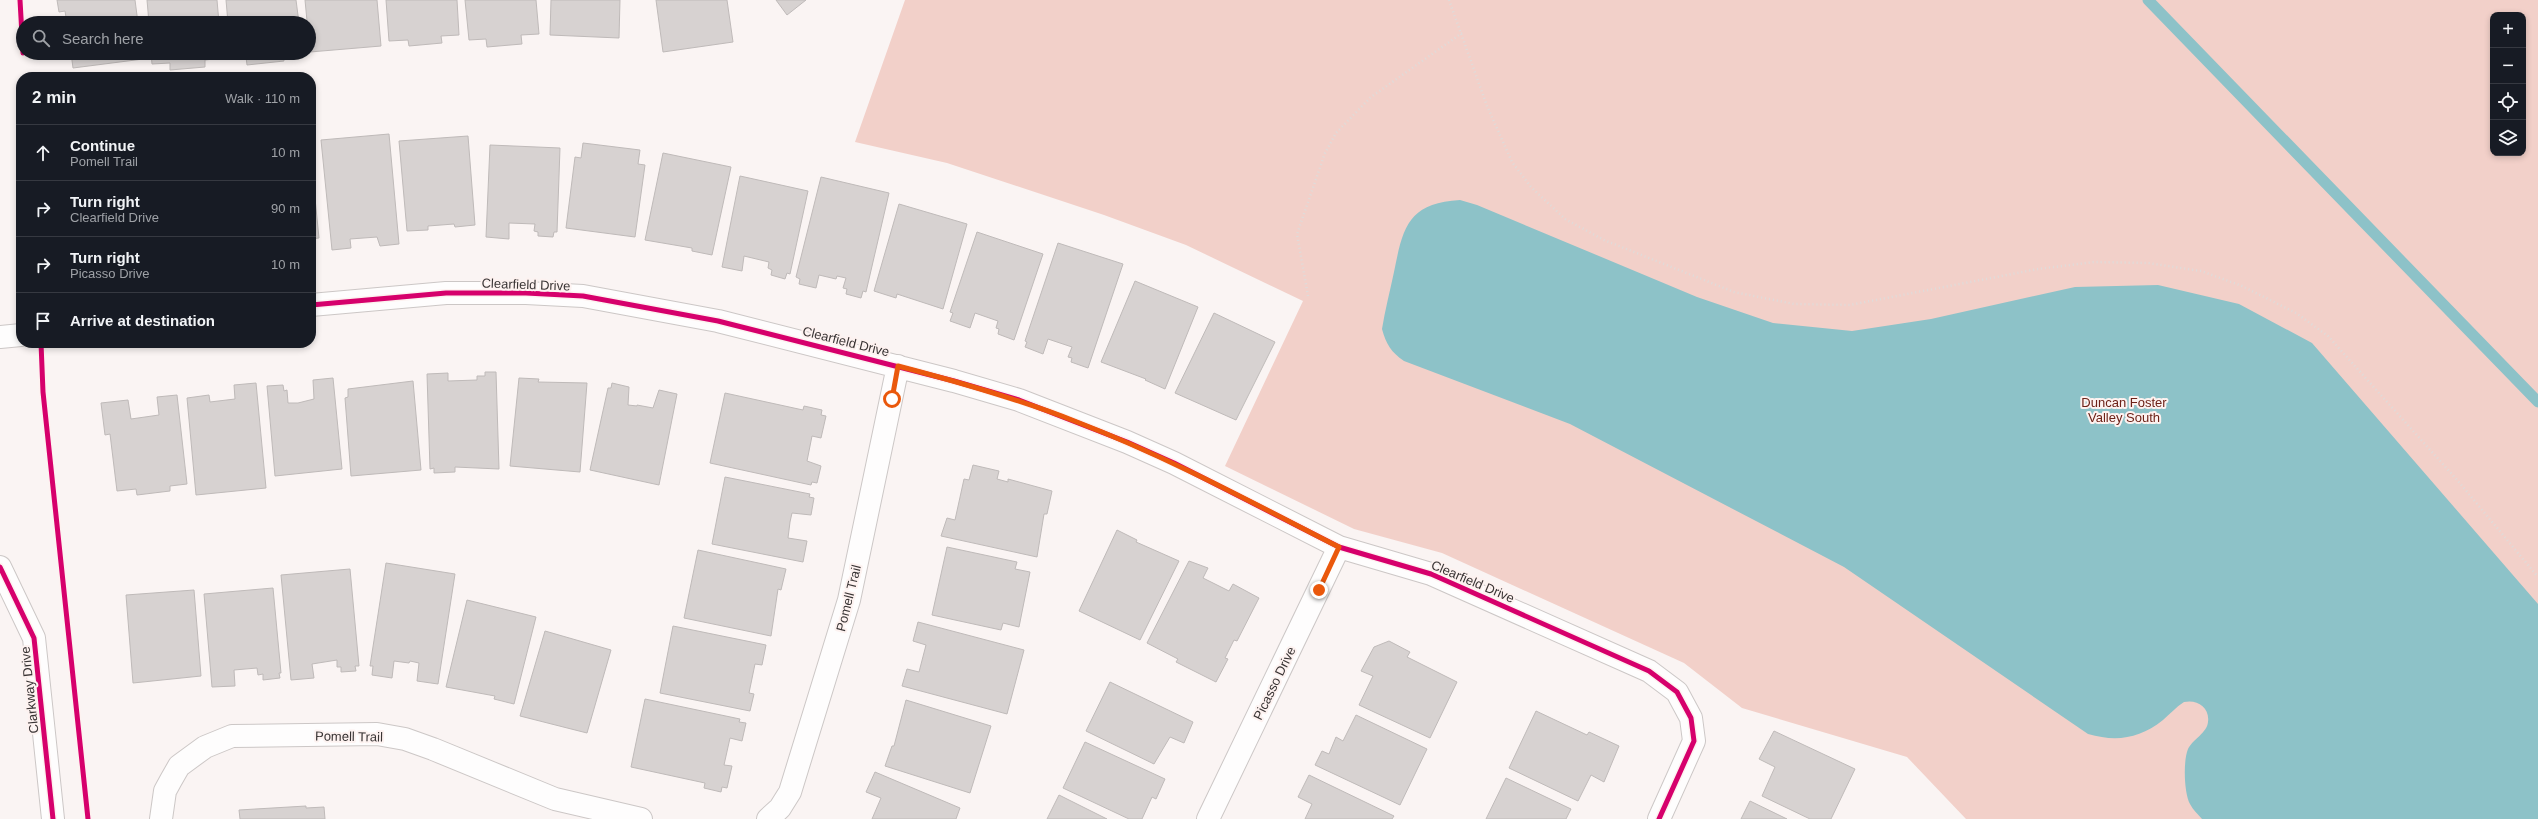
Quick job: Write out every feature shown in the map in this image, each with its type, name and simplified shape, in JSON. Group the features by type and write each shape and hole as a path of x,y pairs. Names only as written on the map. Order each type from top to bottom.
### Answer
{"street":[{"name":"Clearfield Drive","path":"316,305 446,294 526,293 583,296 718,321 898,366 1019,400 1084,424 1174,463 1339,547 1431,574 1649,671 1677,692 1691,718 1694,741 1659,819"},
{"path":"0,337 16,335"},
{"name":"Pomell Trail","path":"768,819 780,808 790,792 849,600 898,366"},
{"name":"Picasso Drive","path":"1208,819 1339,547"},
{"name":"Clarkway Drive","path":"0,562 0,568 34,638 53,819"},
{"name":"Pomell Trail","path":"161,819 165,791 179,766 205,747 232,736 377,734 405,739 433,749 555,799 641,819"}],"path":[{"path":"1449,0 1487,106 1512,162 1531,187 1559,214 1565,219 1604,240 1734,292 1794,304 1850,305 2031,270 2094,262 2148,263 2201,271 2242,286 2296,314 2328,336 2458,481 2538,577"},
{"path":"1308,296 1297,234 1325,153 1336,133 1371,97 1462,33"}],"green space":[{"name":"Duncan Foster Valley South","path":"905,0 2538,0 2538,819 1966,819 1907,757 1742,708 1684,663 1442,553 1354,529 1225,466 1303,301 1186,245 1104,215 947,163 855,142"}],"water":[{"path":"1460,200 1477,205 1697,297 1773,323 1852,331 1931,319 2075,287 2158,285 2239,304 2312,343 2538,604 2538,819 2202,819 2194,810 2188,799 2186,792 2185,761 2190,745 2203,733 2207,726 2207,712 2202,705 2189,701 2184,702 2163,720 2136,735 2108,738 2088,734 1844,567 1570,424 1404,361 1390,347 1385,339 1382,329 1397,256 1405,230 1411,220 1419,212 1429,206 1443,202"}],"building":[{"path":"57,0 135,0 137,16 66,16 65,11 59,12"},
{"path":"147,0 217,0 218,16 148,16"},
{"path":"226,0 296,0 298,16 227,16"},
{"path":"305,0 377,0 381,46 316,51 316,16 307,16"},
{"path":"386,0 457,0 459,35 441,36 442,43 409,46 408,40 389,41"},
{"path":"465,0 536,0 539,34 521,35 522,44 487,47 486,39 469,40"},
{"path":"551,0 620,0 619,38 550,35"},
{"path":"656,0 727,0 733,42 663,52"},
{"path":"776,0 806,0 787,15"},
{"path":"72,60 135,60 73,68"},
{"path":"152,60 205,60 205,67 170,70 170,63 152,64"},
{"path":"246,60 284,61 247,65"},
{"path":"389,134 399,244 380,246 377,237 350,239 351,248 332,250 321,140"},
{"path":"468,136 475,225 455,227 454,224 428,226 428,230 407,231 399,141"},
{"path":"583,143 640,150 638,164 645,165 635,237 566,228 575,157 581,158"},
{"path":"490,145 560,148 557,232 554,232 553,237 538,236 538,232 534,231 535,224 509,223 509,239 486,237"},
{"path":"663,153 731,167 712,255 692,251 692,248 645,240"},
{"path":"740,176 808,191 790,274 787,273 785,279 771,275 772,270 768,268 769,262 744,256 742,271 722,267"},
{"path":"821,177 889,193 866,292 863,291 861,298 846,294 847,289 843,288 846,278 837,276 836,279 819,275 816,288 799,284 800,279 796,277"},
{"path":"899,204 967,224 943,309 897,294 896,298 874,291"},
{"path":"316,208 319,238 316,238"},
{"path":"977,232 1043,254 1014,340 998,334 999,329 996,328 998,321 975,313 970,328 950,321 953,313 950,312"},
{"path":"1058,243 1123,264 1088,368 1071,362 1072,358 1068,357 1072,347 1048,339 1043,354 1025,347 1027,342 1025,341"},
{"path":"1135,281 1198,307 1165,389 1145,380 1146,379 1101,362"},
{"path":"1214,313 1275,342 1236,420 1175,393"},
{"path":"485,372 496,372 499,469 455,467 455,472 434,473 434,468 430,469 427,374 448,373 448,381 477,380 477,376 485,376"},
{"path":"333,378 342,469 275,476 267,386 283,385 284,391 287,390 288,403 298,403 314,399 313,380"},
{"path":"519,378 539,379 538,382 587,383 580,472 510,466"},
{"path":"413,381 421,470 351,476 345,398 348,397 348,389"},
{"path":"256,383 266,488 196,495 187,398 209,395 210,402 235,399 234,385"},
{"path":"612,383 629,387 628,405 653,408 659,390 677,394 659,485 590,470 608,388 611,388"},
{"path":"725,393 803,410 804,406 822,410 821,415 826,416 821,438 812,436 807,461 821,466 817,483 812,482 811,485 710,463"},
{"path":"177,395 187,484 170,486 170,491 137,495 136,489 117,491 110,434 105,435 101,403 128,400 131,419 159,415 157,397"},
{"path":"973,465 999,471 997,479 1008,482 1008,479 1052,491 1047,514 1044,514 1037,557 941,536 947,518 955,520 964,479 969,480"},
{"path":"725,477 810,494 809,497 814,498 811,515 792,513 790,522 788,538 807,541 803,562 712,544"},
{"path":"1117,530 1137,540 1136,542 1179,561 1140,640 1079,611"},
{"path":"947,547 1017,562 1015,569 1030,572 1019,627 1003,623 1001,630 932,615"},
{"path":"698,550 786,569 781,590 778,589 771,636 684,618"},
{"path":"1189,561 1208,568 1203,578 1229,591 1233,584 1259,598 1237,641 1234,640 1225,658 1228,659 1216,682 1176,662 1178,659 1147,643"},
{"path":"386,563 455,574 438,684 417,681 419,663 410,661 409,663 394,661 392,678 372,675 373,666 370,666"},
{"path":"350,569 359,666 355,666 356,671 341,672 341,667 337,667 337,660 312,664 314,678 291,680 281,575"},
{"path":"273,588 281,673 279,673 280,678 263,680 263,674 258,675 257,668 234,670 235,686 212,687 204,594"},
{"path":"194,590 201,676 133,683 126,595"},
{"path":"467,600 536,617 514,704 494,699 495,696 446,687"},
{"path":"918,622 1024,650 1007,714 902,686 907,669 919,672 926,645 913,641"},
{"path":"673,626 766,645 762,665 755,664 749,693 754,694 750,711 660,693"},
{"path":"545,631 611,650 587,733 520,716"},
{"path":"1389,641 1410,652 1407,657 1457,682 1430,738 1359,705 1373,676 1361,671 1374,647"},
{"path":"1110,682 1193,722 1184,743 1170,737 1154,764 1086,731"},
{"path":"645,699 740,719 739,722 746,723 742,741 730,738 724,765 732,766 727,788 722,787 721,792 704,788 705,783 631,767"},
{"path":"906,700 991,726 970,793 885,766 892,746 894,746"},
{"path":"1536,711 1587,735 1589,732 1619,746 1604,782 1591,775 1578,801 1509,768"},
{"path":"1356,715 1427,749 1400,805 1315,765 1322,751 1329,754 1336,737 1343,741"},
{"path":"1774,731 1855,769 1831,819 1810,819 1762,796 1775,767 1759,759"},
{"path":"1085,742 1165,779 1156,799 1152,797 1142,819 1129,819 1063,788"},
{"path":"875,772 960,808 956,819 872,819 881,798 866,792"},
{"path":"1309,775 1394,816 1392,819 1305,819 1312,804 1298,797"},
{"path":"1506,778 1571,809 1566,819 1486,819"},
{"path":"1059,795 1107,819 1047,819"},
{"path":"1750,801 1787,819 1741,819"},
{"path":"306,806 306,808 324,807 325,819 240,819 239,810"}],"waterway":[{"path":"2148,0 2538,402"}],"cycle path":[{"path":"20,0 21,16"},
{"path":"316,305 446,293 526,293 583,296 718,321 954,381 1019,400 1127,442 1174,463 1339,547 1431,574 1649,671 1677,692 1691,718 1694,741 1659,819"},
{"path":"41,348 43,392 88,819"},
{"path":"0,567 34,638 53,819"}],"route":[{"path":"892,399 898,366 1019,400 1127,442 1174,463 1339,547 1319,590"}]}
